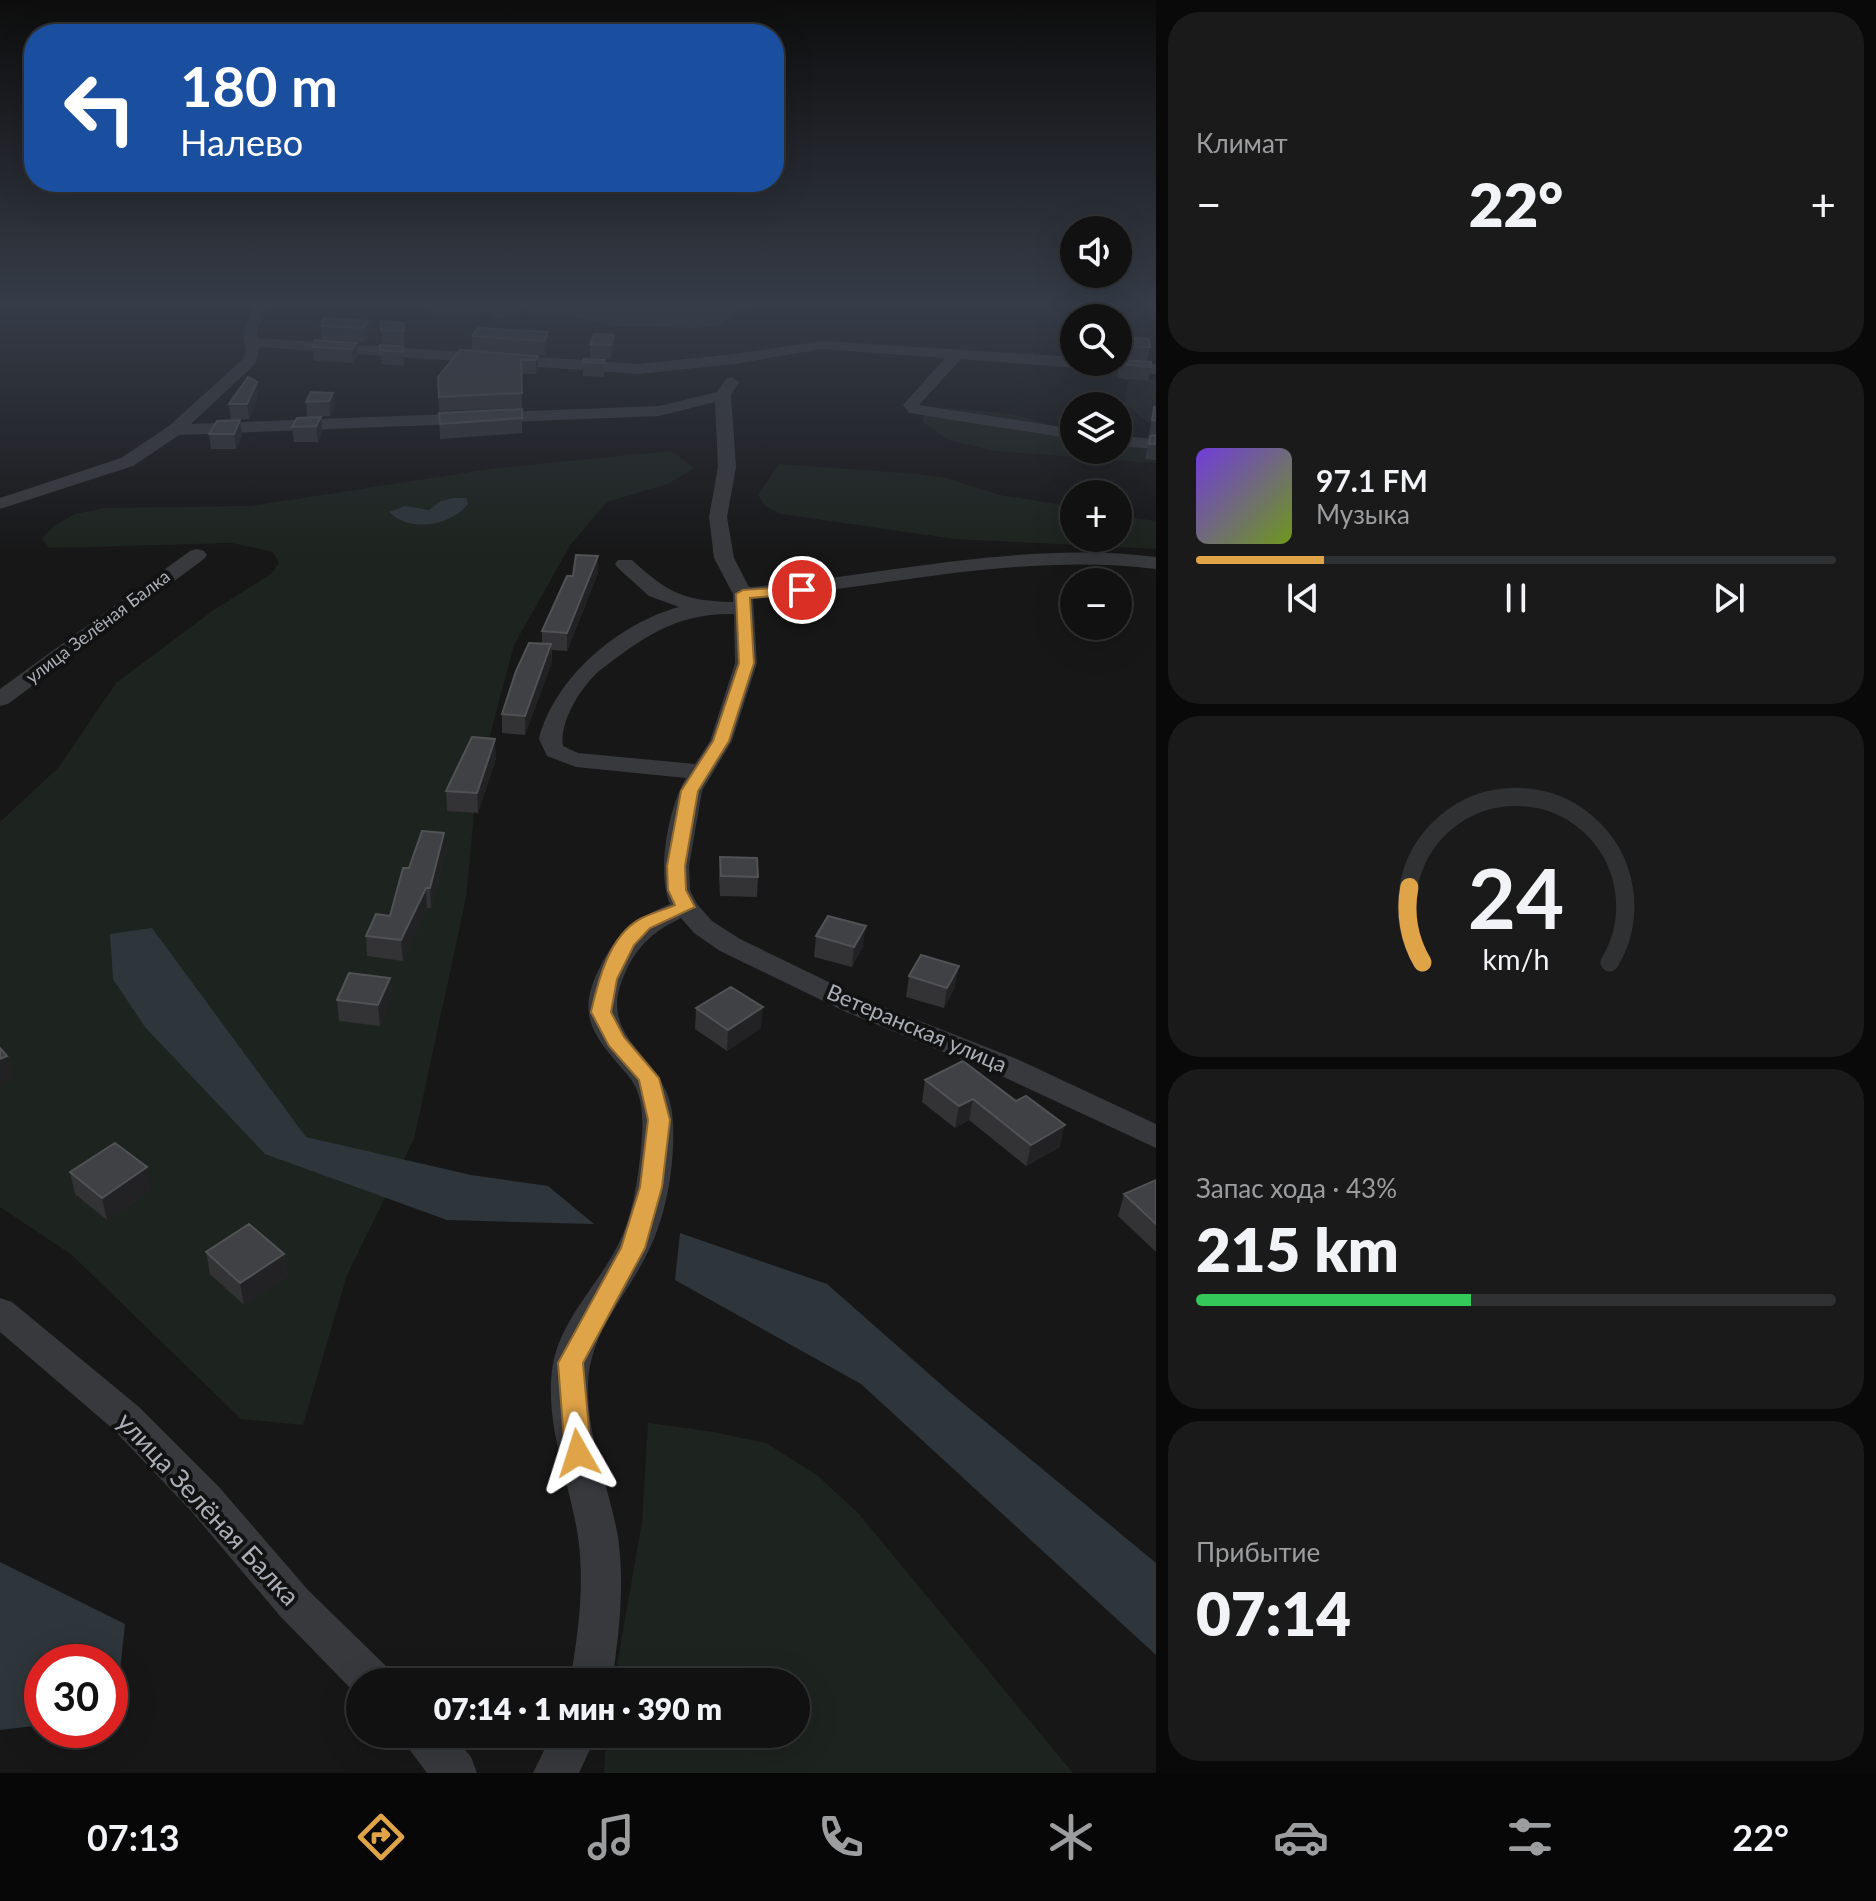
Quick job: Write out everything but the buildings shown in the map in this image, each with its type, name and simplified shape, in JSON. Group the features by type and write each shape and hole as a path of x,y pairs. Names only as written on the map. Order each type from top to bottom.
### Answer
{"street":[{"path":"0,504 127,462 175,430 221,388"},
{"path":"175,430 648,412 723,395 729,388"},
{"path":"926,388 911,405 915,410 1060,432"},
{"path":"593,1668 603,1605 598,1537 578,1453 571,1363 633,1248 651,1187 659,1120 649,1078 616,1041 601,1012 608,979 626,943 644,924 685,907 677,890 676,866 690,791 721,741 746,663 744,601 724,558 719,532 718,517 727,467 723,395"},
{"path":"1132,442 1156,444"},
{"name":"улица Зелёная Балка","path":"0,699 197,555"},
{"path":"701,772 576,760 561,756 552,748 549,738 574,686 585,672 673,615 987,563 1056,559 1156,563"},
{"path":"625,564 656,592 703,609"},
{"name":"Ветеранская улица","path":"685,907 703,927 730,945 856,1006 1006,1066 1156,1137"},
{"name":"улица Зелёная Балка","path":"0,1312 126,1418 205,1499 294,1603 359,1668"},
{"path":"435,1748 455,1773"},
{"path":"555,1773 568,1748"}],"shaded area":[{"path":"1127,388 1156,388 1156,428 1132,410 1132,392 1126,392"},
{"path":"951,408 1012,414 1060,428 1060,456 995,451 948,440 923,422 924,411"},
{"path":"1132,441 1156,442 1156,463 1132,461"},
{"path":"671,451 694,468 668,484 607,502 571,544 514,645 477,784 466,898 414,1139 347,1275 303,1425 241,1419 72,1255 0,1207 0,822 59,767 116,683 215,609 271,574 279,563 273,552 232,543 49,548 42,538 54,526 75,514 105,508 251,506 497,468"},
{"path":"779,464 946,478 1000,495 1060,505 1060,544 955,539 781,514 765,506 758,495"},
{"path":"466,498 468,504 461,512 441,522 408,523 389,512 405,506 429,510 441,501"},
{"path":"1132,517 1156,521 1156,549 1132,548"},
{"path":"152,928 306,1137 471,1175 548,1186 594,1224 447,1220 265,1154 145,1027 113,979 110,934"},
{"path":"680,1233 827,1284 953,1395 1156,1563 1156,1655 861,1384 675,1280"},
{"path":"648,1423 766,1443 817,1475 859,1514 1073,1773 604,1773 605,1748 810,1748 810,1668 616,1668 642,1522"},
{"path":"0,1562 125,1624 123,1644 24,1644 24,1727 0,1730"}],"route":[{"path":"578,1453 571,1363 633,1248 651,1187 659,1120 649,1078 616,1041 601,1012 608,979 626,943 644,924 685,907 677,890 676,866 690,791 721,741 746,663 743,594 802,590"}]}
